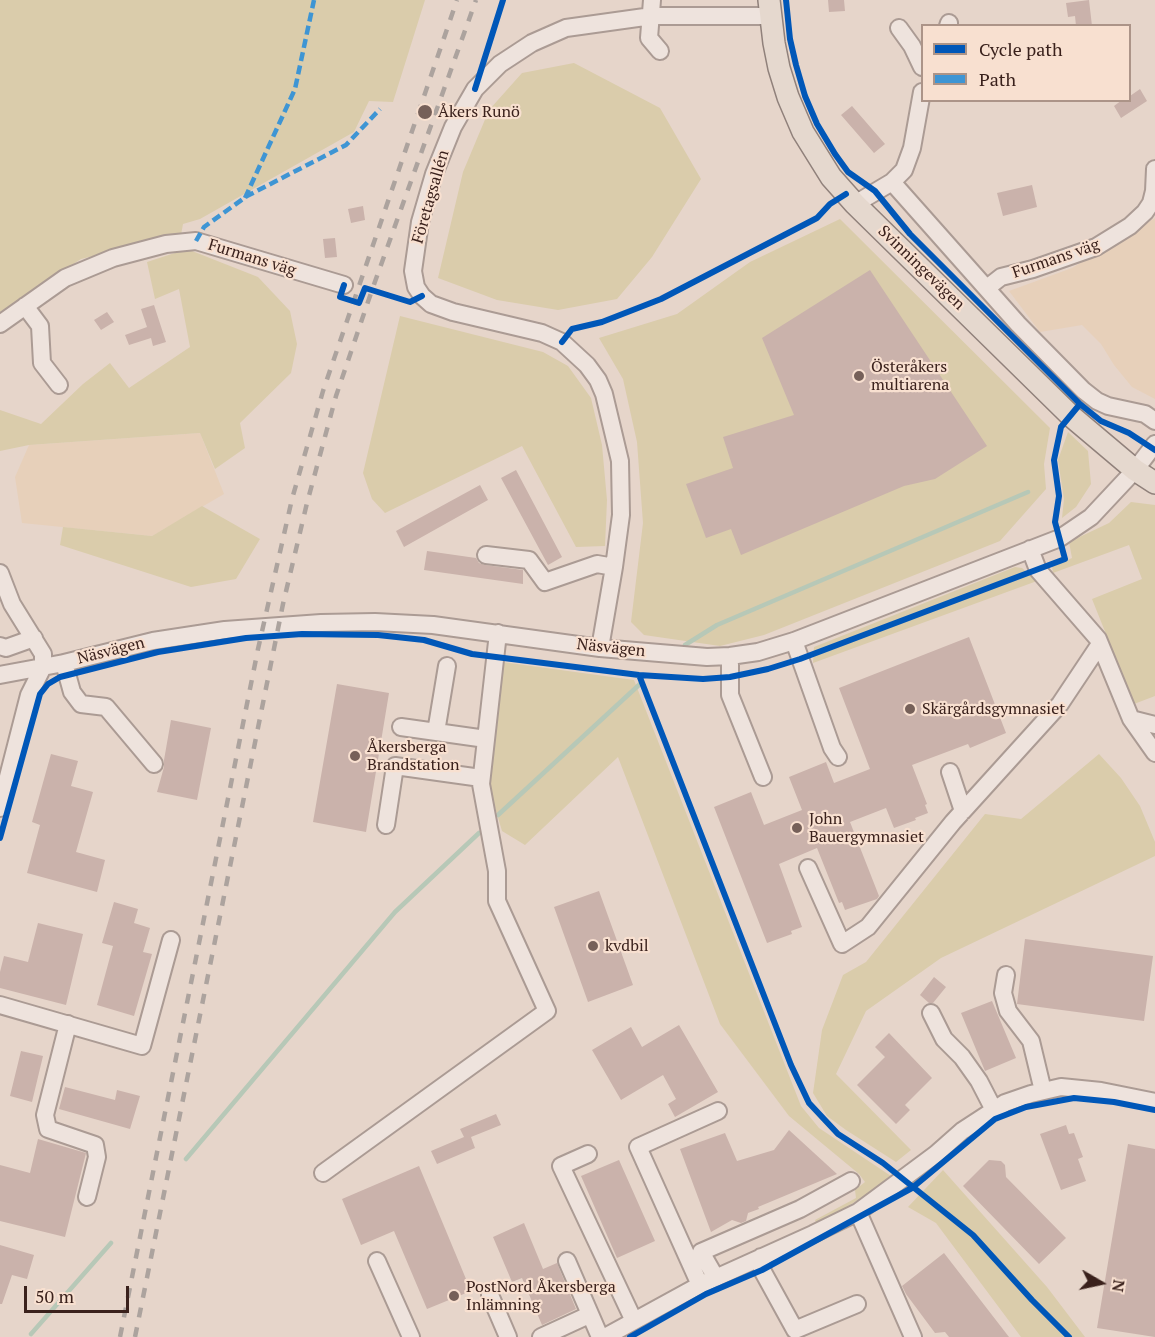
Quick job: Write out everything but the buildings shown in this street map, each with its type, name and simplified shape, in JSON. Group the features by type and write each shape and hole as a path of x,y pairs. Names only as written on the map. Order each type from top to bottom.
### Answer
{"main road":[{"name":"Svinningevägen","path":"770,8 779,68 799,123 820,161 855,204 1071,416 1135,470 1155,483"}],"street":[{"name":"Företagsallén","path":"600,648 615,567 621,515 620,461 610,413 598,380 587,365 562,342 542,333 453,312 431,303 422,296 416,287 414,261 420,222 434,174 453,128 475,88 500,64 532,43 566,28 652,8 770,8"},
{"path":"652,8 650,38 660,51"},
{"path":"899,28 912,46 921,65"},
{"path":"855,204 892,182 904,170 910,156 921,97"},
{"name":"Furmans väg","path":"987,288 1001,277 1042,266 1096,247 1130,226 1145,212 1151,202 1155,169"},
{"path":"892,182 1042,350 1097,401 1108,406 1145,414 1155,421"},
{"name":"Furmans väg","path":"0,324 65,278 113,258 166,244 196,241 344,285"},
{"path":"26,306 40,326 42,363 59,385"},
{"name":"Näsvägen","path":"0,675 64,663 153,641 225,630 279,625 375,622 433,625 600,648 707,657 758,652 794,641 1060,538 1091,517 1135,470 1155,444"},
{"path":"1030,549 1038,570 1098,639 1131,719 1155,753"},
{"path":"486,555 529,560 545,582 597,564 615,567"},
{"path":"0,573 12,604 43,654 43,667 29,695 6,764 0,808"},
{"path":"323,1173 547,1011 497,901 497,871 481,784 498,633"},
{"path":"0,646 6,648 34,638"},
{"path":"794,641 832,748 838,757"},
{"path":"808,868 842,944 868,927 963,811 1060,704 1100,644"},
{"path":"730,656 730,695 763,777"},
{"path":"64,663 72,692 81,704 106,707 154,764"},
{"path":"436,732 447,666"},
{"path":"1131,719 1155,725"},
{"path":"401,727 486,739"},
{"path":"386,825 395,766 481,778"},
{"path":"950,772 963,811"},
{"path":"0,1005 142,1046 171,940"},
{"path":"1006,975 1003,993 1008,1011 1031,1041 1043,1091"},
{"path":"931,1013 944,1039 962,1057 979,1081 994,1110"},
{"path":"68,1024 45,1115 48,1129 95,1145 97,1157 87,1197"},
{"path":"605,1337 700,1285 858,1212 936,1154 962,1131 1005,1103 1061,1088 1101,1091 1155,1102"},
{"path":"700,1285 638,1147 718,1111"},
{"path":"588,1154 561,1166 634,1321"},
{"path":"716,1278 701,1252 800,1209 851,1181"},
{"path":"800,1209 813,1234"},
{"path":"858,1212 913,1337"},
{"path":"761,1257 762,1270 795,1330 857,1304"},
{"path":"377,1261 411,1337"},
{"path":"567,1261 600,1337"},
{"path":"490,1295 508,1337"},
{"path":"541,1337 589,1315"}],"shaded area":[{"path":"0,0 425,0 393,102 369,101 354,132 200,219 183,224 181,235 81,259 0,312"},
{"path":"574,63 660,108 701,179 652,257 617,299 558,310 497,300 438,278 463,172 489,110 522,73"},
{"path":"1155,218 1155,399 1132,387 1101,344 1082,325 1040,332 1009,291 1072,268"},
{"path":"840,219 1050,428 1044,464 1046,489 1000,541 764,635 720,646 644,635 631,622 643,523 637,442 623,379 599,338 677,314 750,262"},
{"path":"187,249 258,277 290,311 297,344 291,373 240,423 245,448 215,469 200,433 29,445 0,451 0,410 41,424 83,384 110,363 129,388 190,347 179,289 155,299 147,262"},
{"path":"400,316 543,352 568,366 591,398 602,445 607,500 605,546 576,547 522,446 385,513 372,499 363,473"},
{"path":"1068,432 1088,451 1091,484 1076,507 1062,518 1064,499 1058,460"},
{"path":"200,433 224,494 152,536 22,523 15,477 29,445"},
{"path":"1131,502 1155,505 1155,696 1134,704 1092,599 1142,579 1129,545 1053,573 1052,567 1072,558 1069,542 1109,523"},
{"path":"202,506 260,539 236,579 191,587 60,545 63,527 152,536"},
{"path":"1015,567 1022,568 1037,581 813,663 814,647"},
{"path":"502,662 634,680 801,1106 819,1128 894,1178 817,1225 815,1220 856,1198 855,1190 865,1182 859,1174 789,1116 720,1024 618,757 525,845 502,831 491,794 490,735"},
{"path":"1099,754 1121,778 1140,806 1155,842 1155,856 941,958 866,1011 836,1074 911,1150 896,1162 827,1116 813,1093 822,1030 843,975 866,962 985,814 1021,819"},
{"path":"943,1170 1047,1287 1085,1337 1021,1337 936,1223 908,1207"}],"waterway":[{"path":"685,645 717,625 1028,492"},
{"path":"498,815 640,684"},
{"path":"186,1159 395,912 479,833"},
{"path":"31,1334 111,1243"}],"railway":[{"path":"120,1337 258,649 292,499 323,391 457,0"},
{"path":"135,1337 283,604 307,503 336,396 476,0"}],"marked path":[{"path":"245,198 295,89 314,0"},
{"path":"196,241 204,227 247,196 346,145 380,109"}],"cycle path":[{"path":"475,89 503,0"},
{"path":"786,0 790,39 805,96 817,124 848,172 875,191 910,234 1080,404 1101,421 1129,433 1155,450"},
{"path":"562,342 572,329 602,322 661,299 817,218 830,204 846,194"},
{"path":"344,285 340,297 359,303 365,288 410,302 422,296"},
{"path":"0,838 40,694 48,684 60,677 158,652 246,638 302,634 378,635 424,640 472,654 639,675 703,679 730,677 800,659 1065,559 1055,522 1059,496 1054,460 1061,427 1080,404"},
{"path":"639,675 791,1065 809,1103 838,1134 883,1163 973,1235 1069,1337"},
{"path":"630,1337 706,1294 762,1270 912,1188 995,1119 1026,1107 1074,1098 1114,1102 1155,1110"}],"place":[{"name":"Åkers Runö","path":"425,112"},
{"name":"Österåkers multiarena","path":"859,376"},
{"name":"Skärgårdsgymnasiet","path":"910,709"},
{"name":"Åkersberga Brandstation","path":"355,756"},
{"name":"John Bauergymnasiet","path":"797,828"},
{"name":"kvdbil","path":"593,946"},
{"name":"PostNord Åkersberga Inlämning","path":"454,1296"}]}
